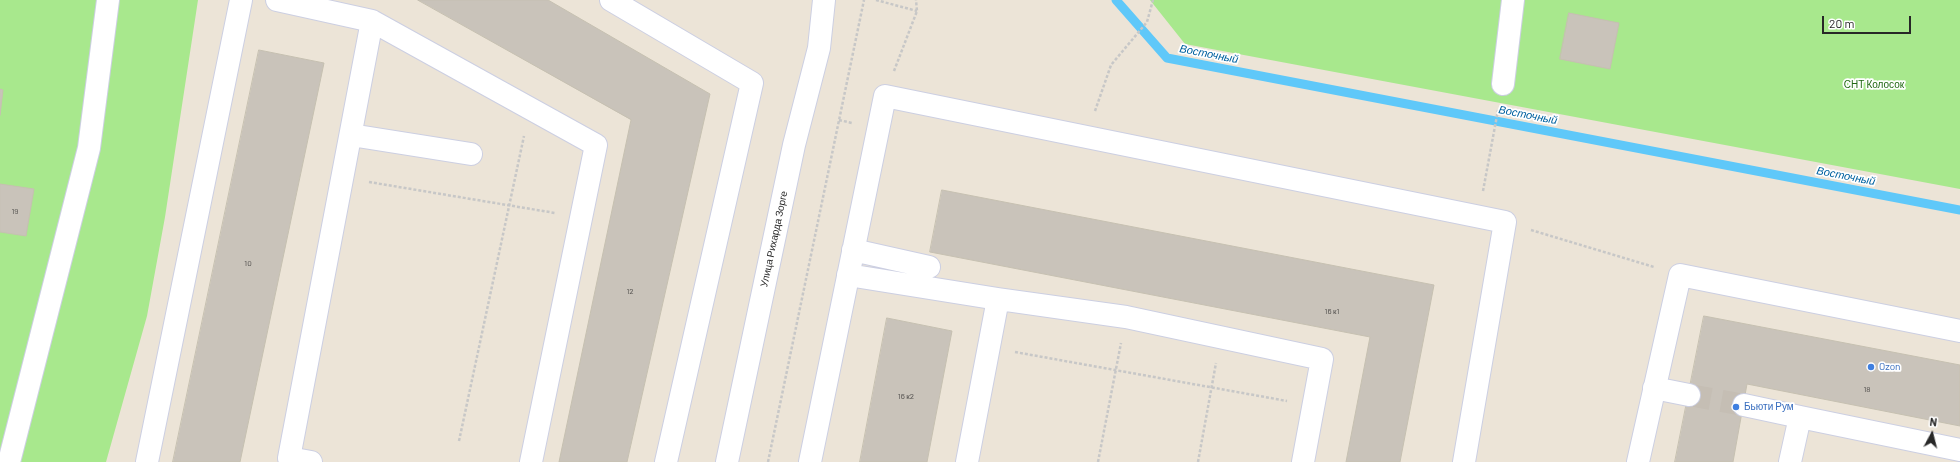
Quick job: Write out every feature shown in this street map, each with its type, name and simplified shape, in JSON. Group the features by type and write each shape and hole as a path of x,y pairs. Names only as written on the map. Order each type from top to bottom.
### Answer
{"street":[{"path":"9,462 89,148 108,0"},
{"path":"147,462 242,0"},
{"path":"277,0 372,21 596,145 531,462"},
{"path":"611,0 752,83 666,462"},
{"path":"1503,84 1513,0"},
{"name":"Улица Рихарда Зорге","path":"727,462 794,144 819,48 823,9"},
{"path":"311,462 289,458 372,21"},
{"path":"810,462 885,96 1505,222 1464,462"},
{"path":"351,136 471,154"},
{"path":"853,250 929,267"},
{"path":"848,275 998,299 1126,316 1322,359 1303,462"},
{"path":"1638,462 1680,275 1960,330"},
{"path":"967,462 998,299"},
{"path":"1654,388 1689,395"},
{"path":"1744,405 1960,450"},
{"path":"1790,462 1800,417"}],"path":[{"path":"768,462 864,0"},
{"path":"876,0 916,11"},
{"path":"885,96 916,11 916,0"},
{"path":"1086,137 1111,65 1147,22 1153,0"},
{"path":"459,441 530,108"},
{"path":"1478,216 1499,108"},
{"path":"343,177 581,217"},
{"path":"1505,222 1680,275"},
{"path":"1098,462 1126,316"},
{"path":"1198,462 1221,337"},
{"path":"989,347 1314,406"}],"green space":[{"path":"0,0 198,0 165,217 147,316 106,462 0,462"},
{"name":"СНТ Колосок","path":"1150,0 1960,0 1960,189 1185,44"}],"building":[{"path":"418,0 548,0 710,94 627,462 559,462 631,120"},
{"path":"1569,13 1619,23 1610,69 1560,59"},
{"path":"259,50 324,63 240,462 173,462"},
{"path":"0,89 3,90 0,115"},
{"path":"0,184 34,189 26,236 0,232"},
{"path":"942,190 1434,285 1400,462 1346,462 1370,337 930,252"},
{"path":"1704,316 1960,365 1960,426 1747,384 1733,462 1675,462"},
{"path":"887,318 952,331 927,462 860,462"}],"waterway":[{"name":"Восточный","path":"1116,0 1167,58 1960,210"}],"tunnel":[{"path":"1689,395 1744,405"}],"place":[{"name":"Ozon","path":"1871,367"},
{"name":"Бьюти Рум","path":"1736,407"}]}
